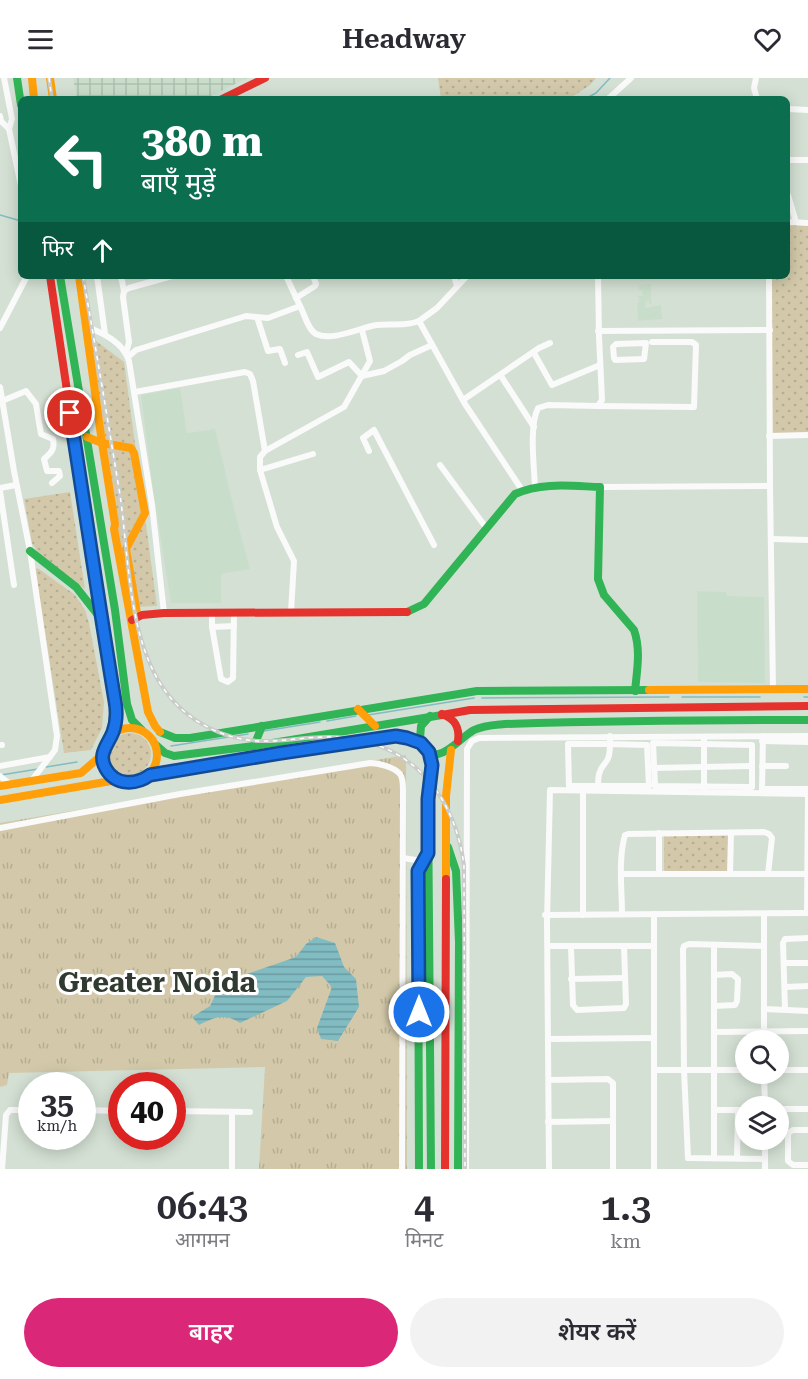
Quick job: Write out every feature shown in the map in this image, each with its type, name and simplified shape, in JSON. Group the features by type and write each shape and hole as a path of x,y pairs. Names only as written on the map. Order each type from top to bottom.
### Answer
{"main road":[{"path":"17,78 20,96"},
{"path":"32,78 34,96"},
{"path":"50,78 53,96"},
{"path":"228,96 265,78"},
{"path":"50,279 101,620 117,712 112,735 104,747 103,754 106,769 117,780"},
{"path":"61,279 116,610 128,704 132,720 165,753 174,756 254,746 470,710 808,706"},
{"path":"79,279 114,529 135,614"},
{"path":"87,437 102,443 131,448 134,453 149,513 126,549 148,712 157,730 170,738 178,739 477,691 808,689"},
{"path":"135,614 407,612 424,604 512,497 522,490 535,487 600,487 598,579 604,596 634,630 636,636 639,646 635,691"},
{"path":"104,537 114,529"},
{"path":"30,551 83,593 101,620"},
{"path":"672,707 682,690"},
{"path":"358,710 375,726"},
{"path":"441,714 451,718 458,726 458,741"},
{"path":"421,743 421,728 431,716"},
{"path":"429,752 444,754 451,750 458,741 482,727 574,721 808,720"},
{"path":"254,746 261,726"},
{"path":"112,735 126,728 142,730"},
{"path":"0,800 117,780 134,783 150,775 396,736 421,743 429,752 432,765 425,857 431,1169"},
{"path":"150,775 157,761 156,745"},
{"path":"446,1169 446,796 451,750"},
{"path":"0,786 34,777 81,773 103,754"},
{"path":"446,844 456,871 459,942 458,1169"},
{"path":"419,1169 418,871 425,857"}],"street":[{"path":"4,78 12,119 9,129 18,172"},
{"path":"611,96 631,78"},
{"path":"756,78 754,88 756,96"},
{"path":"790,110 808,110"},
{"path":"0,116 1,121 9,129"},
{"path":"790,160 808,160"},
{"path":"790,202 796,222"},
{"path":"790,222 808,223"},
{"path":"0,328 25,279"},
{"path":"97,279 105,334"},
{"path":"122,279 129,342 127,355 143,445 149,513 164,613"},
{"path":"124,291 161,279"},
{"path":"287,279 315,334 323,336 378,325 406,326 419,321 437,308 464,279"},
{"path":"296,298 315,286 314,279"},
{"path":"455,279 457,286"},
{"path":"598,279 602,400 598,406"},
{"path":"769,279 773,689"},
{"path":"127,355 136,350 246,316 268,318 300,306"},
{"path":"257,317 268,351 280,350 285,363"},
{"path":"419,321 463,400 522,490"},
{"path":"85,326 105,334 127,355"},
{"path":"291,612 294,561 277,527 260,470 260,457 266,451 344,407 370,359 362,330"},
{"path":"535,487 535,414 542,405 694,407 696,345 692,342 674,342 649,343 616,344 614,347 615,360 644,359 649,343 646,330"},
{"path":"674,342 676,330"},
{"path":"598,331 770,330"},
{"path":"463,400 550,343"},
{"path":"362,376 384,371 432,345"},
{"path":"298,355 307,352 318,377 349,362 362,376"},
{"path":"534,353 552,385 600,365"},
{"path":"135,392 245,372 250,374 266,451"},
{"path":"501,376 534,427"},
{"path":"0,387 16,485 30,551 57,736 56,750 34,777"},
{"path":"2,401 26,391 36,404 41,434 53,439 55,447 45,459 47,471 59,471 60,476 52,483"},
{"path":"369,451 363,438 374,430 434,545"},
{"path":"770,436 808,435"},
{"path":"0,440 9,438"},
{"path":"131,448 143,445"},
{"path":"260,470 313,454"},
{"path":"440,465 486,529"},
{"path":"14,585 0,489 16,485"},
{"path":"600,487 770,486"},
{"path":"772,539 808,540"},
{"path":"212,613 212,627 221,679 228,682 232,678 234,613"},
{"path":"212,627 234,626"},
{"path":"568,736 574,721"},
{"path":"466,1169 467,749 472,741 479,738 568,736 705,736 808,742"},
{"path":"598,788 600,771 609,760 610,736"},
{"path":"704,790 705,736"},
{"path":"762,739 808,736"},
{"path":"762,739 762,789 808,789"},
{"path":"653,743 752,745 752,766 752,788 704,790 655,786 653,743"},
{"path":"546,915 808,913 808,794 598,788 569,786 568,744 647,745 649,786 598,788 583,790 550,790 546,915 549,1169"},
{"path":"0,766 49,760"},
{"path":"0,828 202,790 373,763 396,771 402,778 402,1169"},
{"path":"654,768 752,766"},
{"path":"762,766 786,766"},
{"path":"0,776 10,785"},
{"path":"583,790 583,915"},
{"path":"622,915 621,874 625,836 660,833 764,832 772,838 768,874"},
{"path":"659,874 660,833"},
{"path":"730,874 731,833"},
{"path":"403,858 425,857"},
{"path":"621,874 807,874"},
{"path":"654,914 654,1169"},
{"path":"764,914 764,1030"},
{"path":"785,1009 783,943 785,939 808,938"},
{"path":"764,946 689,944 684,946 683,950 687,1155 691,1159 765,1158"},
{"path":"548,946 654,946"},
{"path":"571,947 573,1005 577,1010 624,1008 626,1004 624,946"},
{"path":"714,946 714,1158"},
{"path":"785,963 808,963"},
{"path":"714,975 732,974 738,979 735,1005 714,1006"},
{"path":"571,979 625,978"},
{"path":"785,987 808,986"},
{"path":"764,1009 808,1011"},
{"path":"789,1032 808,1031"},
{"path":"714,1032 735,1032"},
{"path":"549,1039 654,1038"},
{"path":"654,1070 735,1070"},
{"path":"789,1070 808,1070"},
{"path":"549,1080 608,1079 613,1083 613,1169"},
{"path":"789,1109 808,1109"},
{"path":"2,1169 6,1114 10,1110 18,1110"},
{"path":"714,1110 735,1110"},
{"path":"186,1111 250,1112"},
{"path":"232,1112 232,1169"},
{"path":"548,1122 612,1121"},
{"path":"808,1130 793,1130 789,1133 788,1161 793,1165 808,1165"},
{"path":"737,1150 737,1158"},
{"path":"765,1150 765,1169"}],"shaded area":[{"path":"73,78 247,78 211,96 76,96"},
{"path":"651,284 651,304 649,300 646,301 645,308 661,305 662,319 638,321 638,296 643,296 638,285"},
{"path":"180,388 187,433 215,429 250,569 221,574 221,603 171,603 141,395"},
{"path":"697,591 726,592 727,596 764,597 765,683 698,682"}],"green space":[{"path":"438,78 596,78 574,96 441,96"},
{"path":"790,222 808,223 808,435 769,436 769,279 790,279"},
{"path":"91,337 124,362 157,606 133,607 128,601"},
{"path":"70,492 85,589 41,557 32,543 24,499"},
{"path":"35,568 75,595 85,610 89,623 104,702 102,728 91,750 64,753"},
{"path":"130,733 145,739 151,754 145,769 130,775 115,769 109,754 115,739"},
{"path":"406,755 407,1169 259,1169 265,1067 18,1072 9,1073 7,1085 0,1087 0,823"},
{"path":"728,835 728,872 664,871 664,836"}],"water":[{"path":"316,937 335,943 344,967 356,979 359,1007 338,1041 321,1039 317,1028 332,987 322,976 306,977 287,1001 240,1023 230,1018 220,1017 199,1025 192,1017 210,1006 221,983 296,957 306,944"}],"waterway":[{"path":"590,96 610,78"},
{"path":"0,215 18,220"},
{"path":"482,698 669,697"},
{"path":"682,697 760,697"},
{"path":"368,715 474,698"},
{"path":"327,721 356,716"},
{"path":"264,731 320,722"},
{"path":"171,746 248,734"},
{"path":"46,767 77,762"},
{"path":"1,775 38,769"}],"railway":[{"path":"49,78 52,96"},
{"path":"84,279 120,495 128,571 137,624 153,671 166,692 184,712 195,720 233,737 260,741 346,738 371,743 393,752 428,780 442,799 452,819 460,842 464,866 465,1169"}],"traffic: fast":[{"path":"17,78 20,96"},
{"path":"60,279 115,610 127,704 132,720 142,730"},
{"path":"407,612 424,604 515,494 546,486 600,487 598,579 604,595 634,630 638,653 635,691"},
{"path":"30,551 76,587 98,615"},
{"path":"160,732 175,738 190,738 477,691 649,690"},
{"path":"156,745 165,753 174,756 254,746 442,715"},
{"path":"430,716 421,726 420,739 432,754 446,751 474,730 497,725 619,721 808,720"},
{"path":"254,746 262,726"},
{"path":"149,775 396,736 421,743"},
{"path":"429,752 432,765 428,799 431,1169"},
{"path":"448,847 456,871 459,942 458,1169"},
{"path":"419,1169 418,871 428,853"}],"traffic: slow":[{"path":"32,78 34,96"},
{"path":"50,78 53,96"},
{"path":"79,279 102,443 131,448 134,453 145,513 126,549 137,613"},
{"path":"87,437 102,443 114,529 148,712 160,732"},
{"path":"649,690 808,689"},
{"path":"358,709 375,726"},
{"path":"125,728 135,728 145,732 153,740 157,755 153,770 145,778 135,782 125,782 115,778 107,770 103,760 103,750 107,740 115,732 125,728"},
{"path":"446,879 446,796 451,750"},
{"path":"0,786 81,773 103,754"},
{"path":"0,800 117,780"}],"traffic: jam":[{"path":"228,96 265,78"},
{"path":"50,279 101,620 117,712 112,735"},
{"path":"132,620 142,615 164,613 407,612"},
{"path":"442,715 470,710 808,706"},
{"path":"442,714 456,724 458,741"},
{"path":"445,1169 446,879"}],"district":[{"name":"Greater Noida","path":"157,982"}],"route":[{"path":"70,413 117,712 112,735 104,747 103,762 106,769 117,780 134,783 150,775 396,736 421,743 429,752 432,765 428,799 428,853 418,871 419,1012"}]}
